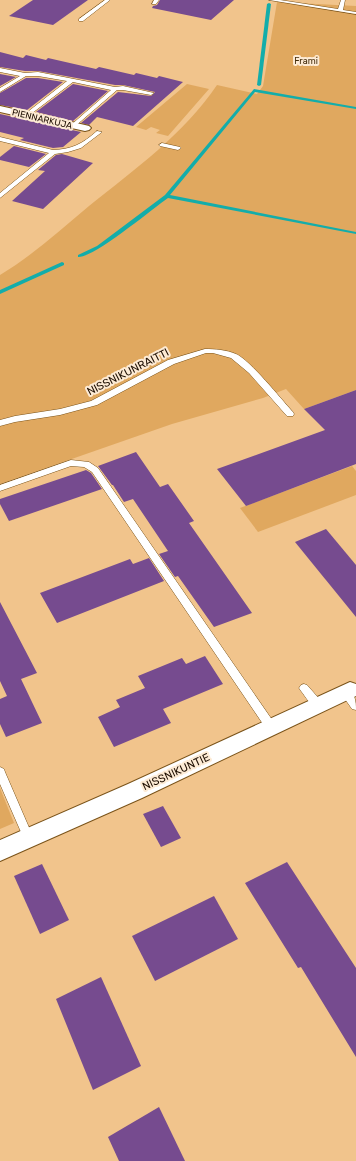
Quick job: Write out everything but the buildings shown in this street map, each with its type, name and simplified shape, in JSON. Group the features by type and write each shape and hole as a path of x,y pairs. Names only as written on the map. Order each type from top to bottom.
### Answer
{"street":[{"name":"PIENNARKUJA","path":"0,109 84,128"},
{"name":"NISSNIKUNTIE","path":"0,851 135,792 318,705 352,694"}],"lane":[{"path":"81,20 108,0"},
{"path":"271,0 328,7 340,11 356,13"},
{"path":"340,11 343,0"},
{"path":"0,70 25,75 54,76 71,81 114,89 123,88 151,94"},
{"path":"0,90 25,75"},
{"path":"27,115 71,81"},
{"path":"73,126 114,89"},
{"path":"0,139 53,152 64,152 82,147 99,132"},
{"path":"162,145 178,148"},
{"path":"0,196 53,152"},
{"name":"NISSNIKUNRAITTI","path":"0,423 14,419 60,412 94,403 171,362 205,351 213,351 234,356 252,371 290,414"},
{"path":"0,488 71,463 86,464 95,470 271,727"},
{"path":"304,688 318,705"},
{"path":"0,772 30,839"}],"green space":[{"name":"Frami","path":"277,2 356,6 356,390 304,409 286,389 263,398 172,424 0,484 0,275 35,251 141,165 189,120 217,85 257,94 263,86"},
{"path":"187,84 209,89 168,136 156,133 160,130 151,127 146,130 136,127"},
{"path":"352,466 356,471 356,495 258,532 240,508"},
{"path":"0,788 14,823 0,829"}],"waterway":[{"path":"259,85 269,4"},
{"path":"167,196 255,90"},
{"path":"255,91 356,108"},
{"path":"80,256 99,247 167,196"},
{"path":"167,196 356,233"},
{"path":"0,292 62,264"}]}
